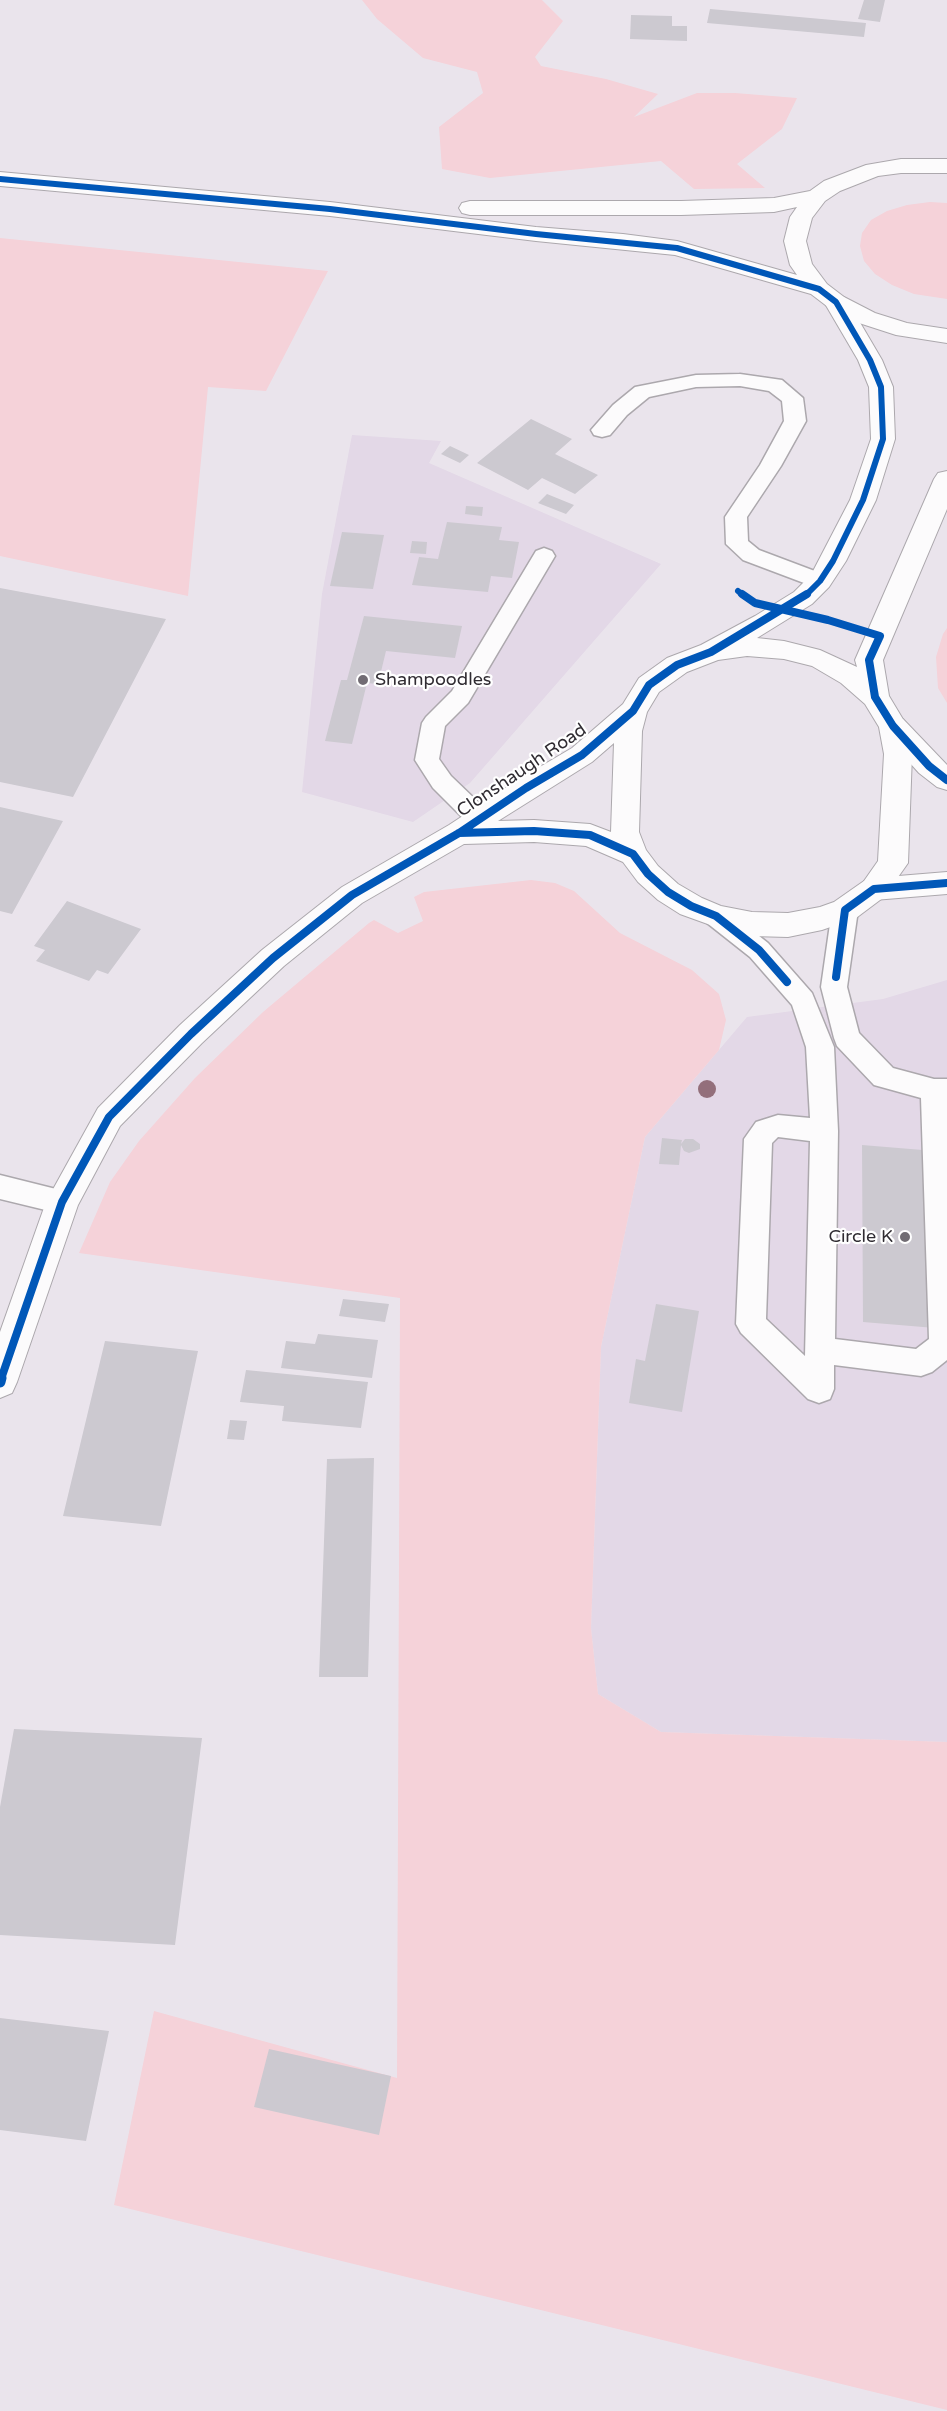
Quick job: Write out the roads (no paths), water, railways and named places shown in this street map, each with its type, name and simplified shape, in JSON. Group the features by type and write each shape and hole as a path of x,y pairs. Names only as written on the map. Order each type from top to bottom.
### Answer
{"street":[{"path":"330,209 681,208 774,205 817,196 842,182 874,170 901,166 947,166"},
{"path":"0,179 330,209 536,234 677,248 828,295 867,318 904,330 947,336"},
{"name":"Clonshaugh Road","path":"0,1382 62,1202 110,1117 191,1034 256,973 352,895 477,828 582,755 633,711 650,685 676,665 711,652 802,598 820,581 833,561 863,500 883,439 880,387 870,360 828,295 801,265 795,241 801,217 817,196"},
{"name":"Clonshaugh Road","path":"875,697 869,660 947,479"},
{"name":"Clonshaugh Road","path":"633,711 628,731 625,832 633,854 648,874 668,892 690,906 716,916 752,924 788,925 822,918 845,909 874,889 893,863 898,754 893,726 875,697 851,676 820,659 802,654 747,647 711,652"},
{"path":"893,726 930,766 947,780"},
{"name":"Clonshaugh Road","path":"477,828 590,836 633,854"},
{"path":"874,889 947,883"}],"lane":[{"path":"602,430 620,410 642,392 696,381 740,380 775,385 792,398 795,421 771,466 736,517 737,544 751,555 820,581"},
{"path":"477,828 427,760 434,723 460,697 543,556"},
{"path":"820,1350 921,1363 944,1345 940,1090 884,1077 847,1038 834,987 845,909"},
{"path":"716,916 759,950 803,1000 820,1047 824,1131 819,1389 751,1324 758,1139 766,1130 778,1126 824,1131"},
{"path":"0,1187 62,1202"}],"place":[{"name":"Shampoodles","path":"363,680"},
{"name":"Circle K","path":"905,1237"}]}
